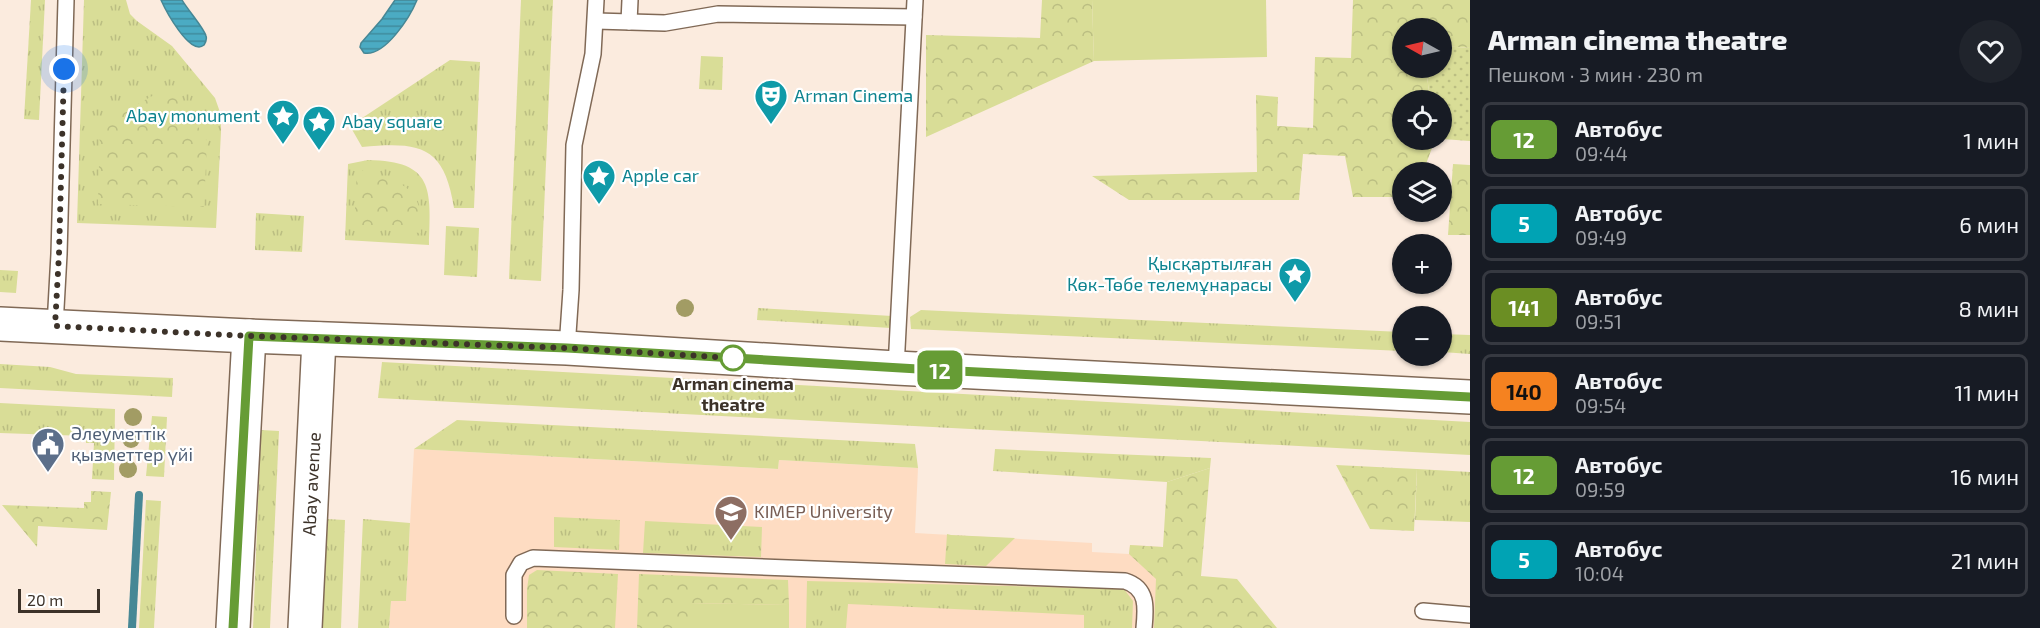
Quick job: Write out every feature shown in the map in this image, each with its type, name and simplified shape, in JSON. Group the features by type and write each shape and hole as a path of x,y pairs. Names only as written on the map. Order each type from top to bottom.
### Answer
{"main road":[{"path":"0,324 567,348 896,368 1470,397"},
{"path":"233,628 249,336"},
{"name":"Abay avenue","path":"305,628 319,339"}],"lane":[{"path":"55,326 66,0"},
{"path":"567,348 571,290 574,145 594,54 596,0"},
{"path":"629,22 630,0"},
{"path":"896,368 915,0"},
{"path":"596,21 665,23 718,14 914,17"},
{"path":"514,616 514,575 521,563 533,558 1125,581 1140,590 1144,598 1144,628"},
{"path":"1423,611 1470,615"}],"shaded area":[{"name":"KIMEP University","path":"414,449 778,469 779,460 918,468 915,533 1092,543 1092,552 1129,554 1130,545 1163,547 1171,628 389,628 391,601 406,601"}],"green space":[{"path":"31,0 45,0 39,120 24,119"},
{"path":"84,0 126,0 130,14 172,46 215,98 221,115 216,228 77,223"},
{"path":"521,0 553,0 541,281 509,279"},
{"path":"1042,0 1092,0 1094,61 926,137 926,35 1040,38"},
{"path":"1092,0 1266,0 1267,57 1094,61"},
{"path":"1353,0 1470,0 1470,48 1452,47 1452,18 1392,18 1392,78 1427,78 1429,90 1392,90 1392,150 1431,150 1427,162 1392,162 1392,197 1353,197 1345,156 1303,154 1299,200 1129,200 1092,176 1257,172 1256,95 1278,97 1277,126 1313,128 1315,57 1351,58"},
{"path":"1452,47 1470,48 1470,141 1452,140 1452,90 1429,90 1427,78 1452,78"},
{"path":"701,56 723,57 722,90 699,89"},
{"path":"450,60 480,62 474,208 454,208 444,171 426,152 414,147 362,147 350,126"},
{"path":"172,85 207,141 204,207 98,204 100,125"},
{"path":"368,160 406,166 417,173 424,182 430,208 429,245 345,240 348,164"},
{"path":"1453,164 1470,165 1470,235 1448,234 1449,222 1452,222"},
{"path":"357,169 393,180 408,189 418,204 421,233 354,228"},
{"path":"256,213 304,216 302,252 255,250"},
{"path":"446,226 479,228 477,277 444,275"},
{"path":"0,270 18,271 16,293 0,292"},
{"path":"758,308 892,316 891,328 757,320"},
{"path":"921,310 1392,332 1392,351 911,329 910,317"},
{"path":"1452,334 1470,335 1470,354 1452,353"},
{"path":"382,362 1470,422 1470,455 378,398"},
{"path":"0,364 50,367 76,374 173,378 172,397 0,388"},
{"path":"0,403 115,409 114,480 92,479 94,443 86,443 86,436 0,433"},
{"path":"152,416 167,417 164,477 146,476"},
{"path":"457,420 915,444 918,468 779,460 778,469 414,449"},
{"path":"261,430 279,431 270,628 253,628"},
{"path":"995,449 1211,458 1210,468 1167,482 993,471"},
{"path":"1336,465 1417,469 1414,531 1370,529"},
{"path":"1210,468 1201,576 1237,579 1277,628 1154,628 1156,579 1129,554 1130,545 1163,547 1167,482"},
{"path":"1417,469 1470,472 1470,522 1415,520"},
{"path":"91,491 111,492 107,530 38,526 37,547 2,505 84,508 84,502 91,502"},
{"path":"146,500 161,501 154,628 139,628"},
{"path":"554,517 620,520 619,550 554,547"},
{"path":"326,519 345,520 341,628 320,628"},
{"path":"363,519 410,523 406,601 391,601 389,628 358,628"},
{"path":"645,521 762,527 761,557 643,553"},
{"path":"947,534 1015,538 986,566 945,564"},
{"path":"537,570 618,574 615,628 527,628 529,575"},
{"path":"639,574 788,580 789,605 690,603 689,628 637,628"},
{"path":"807,581 1124,589 1133,601 1132,628 1084,628 1084,615 848,604 846,628 806,628"},
{"path":"689,603 789,605 789,628 689,628"}],"water":[{"path":"161,0 182,0 205,33 204,45 198,47 185,38"},
{"path":"395,0 417,0 403,25 388,42 372,53 364,53 360,47 361,43"}],"waterway":[{"path":"132,628 139,495"}],"bus line":[{"name":"12","path":"233,628 249,336 567,348 918,369 1470,397"}],"place":[{"name":"Arman Cinema","path":"771,125"},
{"name":"Abay monument","path":"283,145"},
{"name":"Abay square","path":"319,151"},
{"name":"Apple car","path":"599,205"},
{"name":"Қысқартылған Көк-Төбе телемұнарасы","path":"1295,303"},
{"name":"Arman cinema theatre","path":"733,358"},
{"name":"Әлеуметтік қызметтер үйі","path":"48,473"},
{"name":"KIMEP University","path":"731,541"}],"route":[{"path":"64,69 55,326 567,348 733,358"}]}
